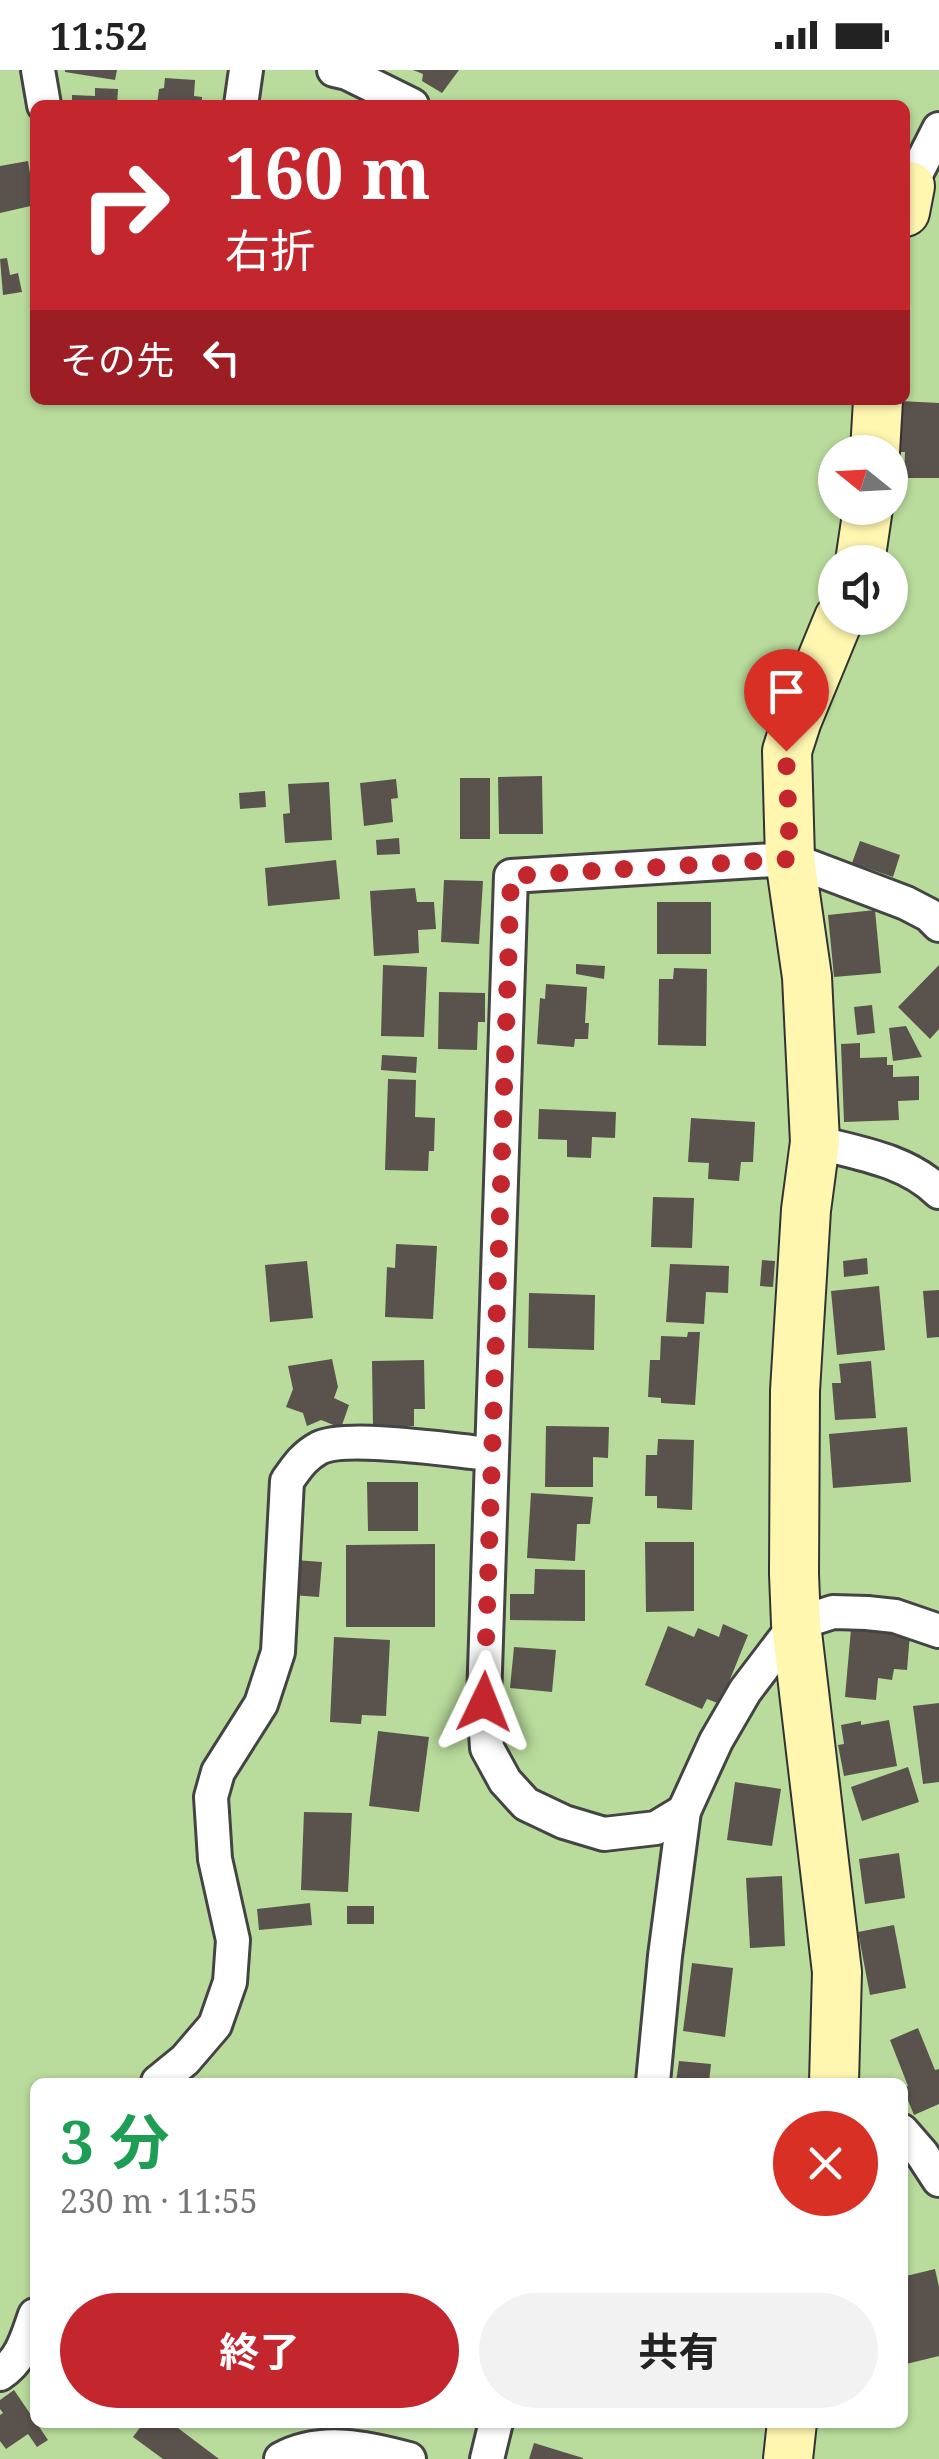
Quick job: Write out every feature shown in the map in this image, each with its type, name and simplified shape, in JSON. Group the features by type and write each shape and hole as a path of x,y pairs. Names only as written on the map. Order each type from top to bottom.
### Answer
{"street":[{"path":"38,70 43,100"},
{"path":"242,100 246,70"},
{"path":"334,70 402,100"},
{"path":"910,189 939,129"},
{"path":"875,435 878,405"},
{"path":"833,635 786,751 790,859 807,977 816,1142 806,1210 796,1392 794,1574 796,1624 837,1972 837,2078"},
{"path":"684,1811 656,1828 604,1834 564,1822 526,1804 505,1780 487,1748 484,1702 511,876 790,859 906,903 930,915 939,925"},
{"path":"816,1142 895,1163 939,1192"},
{"path":"163,2078 185,2060 214,2025 230,1982 234,1940 215,1858 211,1797 218,1772 261,1704 278,1652 287,1481 302,1459 323,1446 362,1442 492,1454"},
{"path":"653,2078 684,1811 716,1741 745,1691 796,1624 833,1612 895,1616 939,1631"},
{"path":"908,2139 939,2180"},
{"path":"0,2374 24,2350 30,2330"},
{"path":"487,2459 495,2428"},
{"path":"788,2459 791,2428"},
{"path":"281,2459 292,2452 323,2446 362,2447 410,2459"}],"green space":[{"path":"0,70 939,70 939,2459 0,2459"}],"building":[{"path":"65,70 117,70 115,80"},
{"path":"413,70 459,70 442,93 422,81 423,74"},
{"path":"165,78 195,80 194,96 202,100 158,100 159,89 164,88"},
{"path":"95,88 118,89 117,100 72,100 72,95 95,96"},
{"path":"28,161 30,206 0,213 0,166"},
{"path":"7,258 10,275 18,273 22,292 3,295 0,259"},
{"path":"939,403 939,478 908,478 908,435 899,435 900,405"},
{"path":"542,776 543,834 499,834 498,777"},
{"path":"460,778 490,778 490,839 460,839"},
{"path":"396,779 398,798 391,799 393,822 364,826 360,783"},
{"path":"329,782 332,840 285,843 283,814 290,813 288,784"},
{"path":"265,791 266,807 240,809 239,793"},
{"path":"399,838 400,854 377,855 376,840"},
{"path":"860,841 900,855 893,877 852,863"},
{"path":"336,860 340,899 268,906 265,868"},
{"path":"444,880 483,881 479,944 441,942"},
{"path":"415,888 417,902 434,902 436,929 418,930 419,953 374,956 370,891"},
{"path":"657,902 711,902 711,954 657,954"},
{"path":"875,910 881,973 834,977 828,915"},
{"path":"576,964 605,966 604,979 576,974"},
{"path":"383,965 427,967 424,1037 381,1036"},
{"path":"939,965 939,1029 930,1039 898,1007"},
{"path":"674,968 707,969 706,1046 658,1045 659,979 673,979"},
{"path":"546,984 587,987 588,1039 575,1039 574,1047 537,1044 540,998 545,999"},
{"path":"439,992 485,993 485,1022 478,1022 477,1050 438,1049"},
{"path":"872,1005 875,1033 857,1035 854,1007"},
{"path":"906,1026 922,1057 893,1061 889,1028"},
{"path":"860,1043 860,1058 887,1057 887,1065 893,1065 893,1077 919,1076 919,1100 898,1101 899,1120 844,1122 841,1044"},
{"path":"382,1055 417,1057 416,1073 381,1070"},
{"path":"388,1079 416,1080 415,1117 435,1118 434,1151 429,1151 428,1171 385,1170"},
{"path":"539,1109 616,1112 615,1138 592,1137 591,1158 567,1157 567,1140 538,1139"},
{"path":"691,1118 755,1122 753,1162 741,1162 739,1181 708,1179 709,1163 688,1162"},
{"path":"653,1197 694,1198 692,1248 651,1247"},
{"path":"396,1244 437,1246 433,1319 385,1317 387,1267 395,1268"},
{"path":"867,1258 868,1274 844,1277 843,1261"},
{"path":"762,1260 775,1261 773,1287 760,1286"},
{"path":"307,1261 313,1318 270,1322 265,1265"},
{"path":"670,1264 729,1266 728,1293 706,1292 704,1324 666,1322"},
{"path":"879,1286 885,1350 837,1355 831,1291"},
{"path":"939,1290 939,1337 927,1338 923,1291"},
{"path":"529,1293 595,1295 594,1350 528,1348"},
{"path":"688,1332 700,1332 695,1405 661,1403 661,1398 648,1397 650,1360 660,1360 661,1336 687,1337"},
{"path":"332,1359 338,1387 334,1398 349,1405 341,1428 321,1420 307,1426 303,1413 286,1407 293,1389 288,1366"},
{"path":"424,1360 425,1409 414,1409 414,1426 373,1427 372,1361"},
{"path":"871,1361 876,1418 835,1420 832,1383 841,1383 839,1364"},
{"path":"546,1426 609,1427 608,1458 593,1457 593,1487 545,1487"},
{"path":"907,1427 911,1482 833,1488 829,1434"},
{"path":"658,1439 694,1440 692,1510 657,1508 657,1496 645,1496 646,1455 657,1455"},
{"path":"367,1482 418,1482 418,1531 368,1531"},
{"path":"531,1493 593,1497 590,1524 577,1524 575,1561 527,1558"},
{"path":"645,1542 694,1542 694,1611 646,1612"},
{"path":"435,1544 435,1627 346,1627 346,1545"},
{"path":"295,1560 322,1562 319,1597 292,1595"},
{"path":"535,1569 585,1570 585,1621 510,1620 510,1594 534,1594"},
{"path":"723,1624 748,1635 720,1704 707,1699 702,1709 645,1685 668,1626 694,1637 698,1628 719,1637"},
{"path":"851,1629 910,1634 907,1670 894,1669 892,1680 878,1678 876,1700 845,1697"},
{"path":"334,1637 390,1640 386,1716 362,1715 361,1724 330,1722"},
{"path":"514,1647 556,1650 552,1692 510,1688"},
{"path":"939,1703 939,1782 923,1784 913,1706"},
{"path":"889,1720 897,1766 844,1776 838,1745 844,1744 841,1725"},
{"path":"378,1731 429,1737 419,1812 369,1806"},
{"path":"908,1767 919,1802 862,1821 851,1787"},
{"path":"735,1782 781,1789 772,1846 727,1840"},
{"path":"304,1812 352,1813 348,1892 301,1890"},
{"path":"899,1853 905,1898 865,1904 859,1859"},
{"path":"782,1876 785,1946 750,1948 746,1878"},
{"path":"310,1903 312,1925 259,1930 257,1909"},
{"path":"347,1906 374,1906 374,1924 347,1924"},
{"path":"894,1925 906,1988 870,1995 858,1932"},
{"path":"692,1963 733,1968 725,2037 683,2031"},
{"path":"918,2028 935,2070 939,2069 939,2104 914,2115 908,2100 908,2078 890,2040"},
{"path":"679,2061 711,2064 709,2078 677,2078"},
{"path":"935,2269 939,2287 939,2356 908,2364 908,2276"},
{"path":"14,2390 30,2414 30,2428 40,2428 48,2440 37,2447 28,2434 6,2449 0,2441 0,2400"},
{"path":"140,2428 178,2428 219,2459 163,2459 133,2437"},
{"path":"534,2443 583,2458 583,2459 529,2459"}],"route":[{"path":"484,1702 511,876 790,859 786,751"}]}
